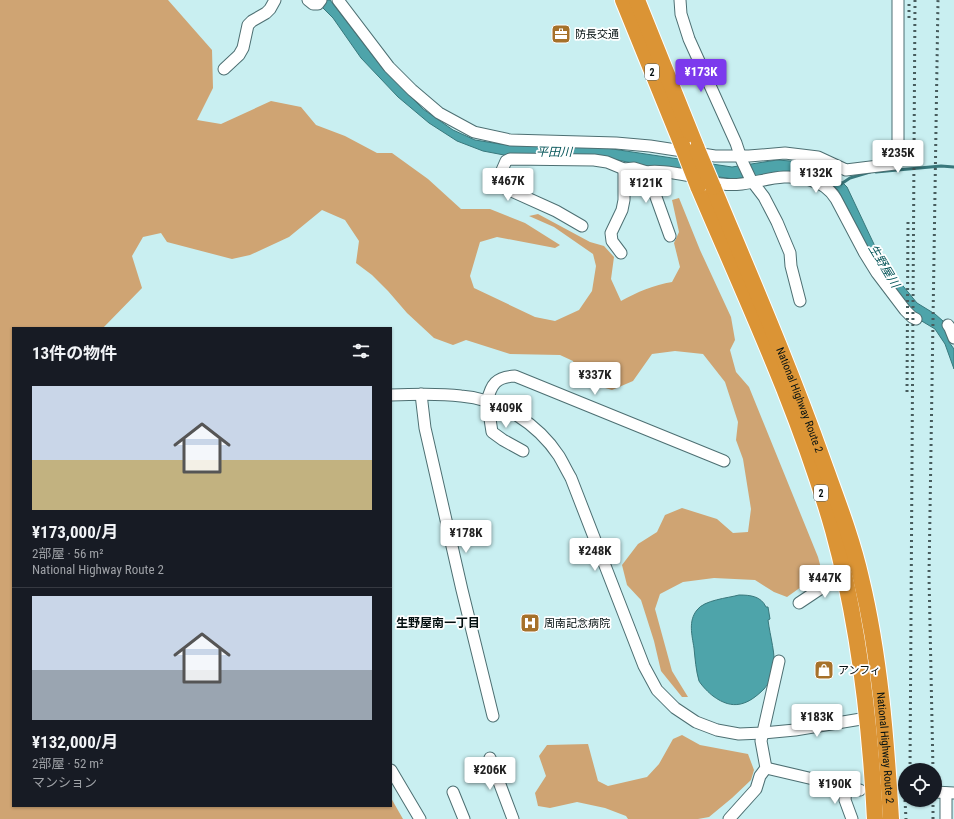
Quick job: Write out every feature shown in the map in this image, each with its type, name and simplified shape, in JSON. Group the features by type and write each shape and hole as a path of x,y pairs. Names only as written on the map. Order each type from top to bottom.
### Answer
{"highway":[{"name":"National Highway Route 2","path":"623,0 706,186 780,345 846,524 861,578 873,638 876,717 876,819"},
{"name":"National Highway Route 2","path":"637,0 689,147"},
{"name":"National Highway Route 2","path":"706,186 806,444 833,530 845,580 857,643 876,717 891,819"}],"street":[{"path":"224,69 239,55 243,48 248,25 266,13 275,0"},
{"path":"338,0 389,67 412,90 439,113 474,132 510,141 616,143 741,158 785,153 818,157 846,170 895,164 898,158 898,0"},
{"path":"680,0 681,14 688,39 736,143 741,158 752,181 764,197 777,222 790,253 791,266 800,301"},
{"path":"510,141 510,158"},
{"path":"582,226 556,211 496,184 506,161 510,158 594,160 607,162 624,169 634,168 647,172 671,173 705,179 722,184 786,176 799,177 823,184 831,190 877,273 905,310 916,319"},
{"path":"621,253 612,240 611,233 622,210 624,200 624,169"},
{"path":"647,172 670,236"},
{"path":"948,325 954,338"},
{"path":"523,451 492,432 489,394 495,383 503,377 515,376 724,461"},
{"path":"392,394 462,396 490,403 515,414 540,433 562,461 571,478 644,666 657,690 675,708 696,722 717,730 739,734 795,730 876,717"},
{"path":"421,394 427,436 462,590 493,716"},
{"path":"799,603 829,584 845,580"},
{"path":"730,819 756,789 760,776 766,768 761,741 779,661"},
{"path":"490,758 510,818"},
{"path":"766,768 846,788 860,790"},
{"path":"392,772 420,819"},
{"path":"846,788 846,800 852,819"},
{"path":"453,792 464,819"},
{"path":"945,793 946,819"}],"shaded area":[{"path":"0,0 168,0 212,50 213,88 197,120 221,124 271,101 301,107 316,125 345,136 377,153 392,153 428,179 461,209 490,209 525,223 560,245 555,248 497,237 480,242 470,276 474,288 535,317 555,321 579,310 592,291 596,266 593,254 554,227 529,216 538,214 590,242 604,246 614,257 611,279 621,301 646,289 672,282 680,267 674,243 679,232 672,200 679,198 700,250 731,317 735,340 730,350 736,372 749,387 818,557 822,572 787,597 774,592 755,580 714,578 683,582 660,594 655,609 672,671 688,697 682,697 661,671 654,641 641,600 627,585 622,565 638,544 657,532 665,515 682,508 717,519 733,533 748,532 751,509 743,459 736,440 738,422 725,382 703,354 675,351 652,354 633,381 612,390 588,383 577,374 573,361 560,355 510,354 466,340 453,345 434,338 407,313 372,275 356,263 359,241 345,220 322,210 289,237 250,255 232,259 167,242 161,233 143,237 132,256 142,288 104,327 12,327 12,807 392,807 392,800 403,819 0,819"},
{"path":"682,735 700,745 748,754 754,770 751,780 709,817 698,819 628,819 626,816 605,808 577,802 550,808 538,806 535,793 546,776 539,756 547,745 588,744 598,781 608,786 647,777 659,764 673,739"}],"water":[{"path":"315,0 330,0 383,69 423,109 453,130 475,140 500,144 586,145 732,167 777,160 804,162 831,171 847,187 881,259 917,303 935,314 943,321 949,342 954,349 954,369 945,344 935,329 920,320 891,284 869,249 838,190 827,180 809,173 783,172 734,179 668,170 602,157 504,155 483,151 457,141 429,123 398,97 361,58 333,18"},
{"path":"739,595 747,595 758,598 766,607 768,607 770,619 768,620 774,652 774,671 770,681 758,695 746,702 734,705 720,701 713,696 699,681 696,669 692,619 697,610 705,604"}],"waterway":[{"path":"876,172 941,166 954,167"},
{"path":"841,184 850,178 870,172"}],"tunnel":[{"path":"884,791 898,791"}],"railway":[{"path":"909,0 909,18"},
{"path":"910,763 915,0"},
{"path":"933,763 929,576 938,0"},
{"path":"907,392 908,222"},
{"path":"905,807 906,819"},
{"path":"933,807 933,819"}],"place":[{"name":"防長交通","path":"561,34"},
{"name":"周南記念病院","path":"530,623"},
{"name":"アンフィ","path":"824,670"}],"district":[{"name":"生野屋南一丁目","path":"438,623"}],"water label":[{"name":"平田川","path":"554,152"},
{"name":"生野屋川","path":"884,266"}]}
